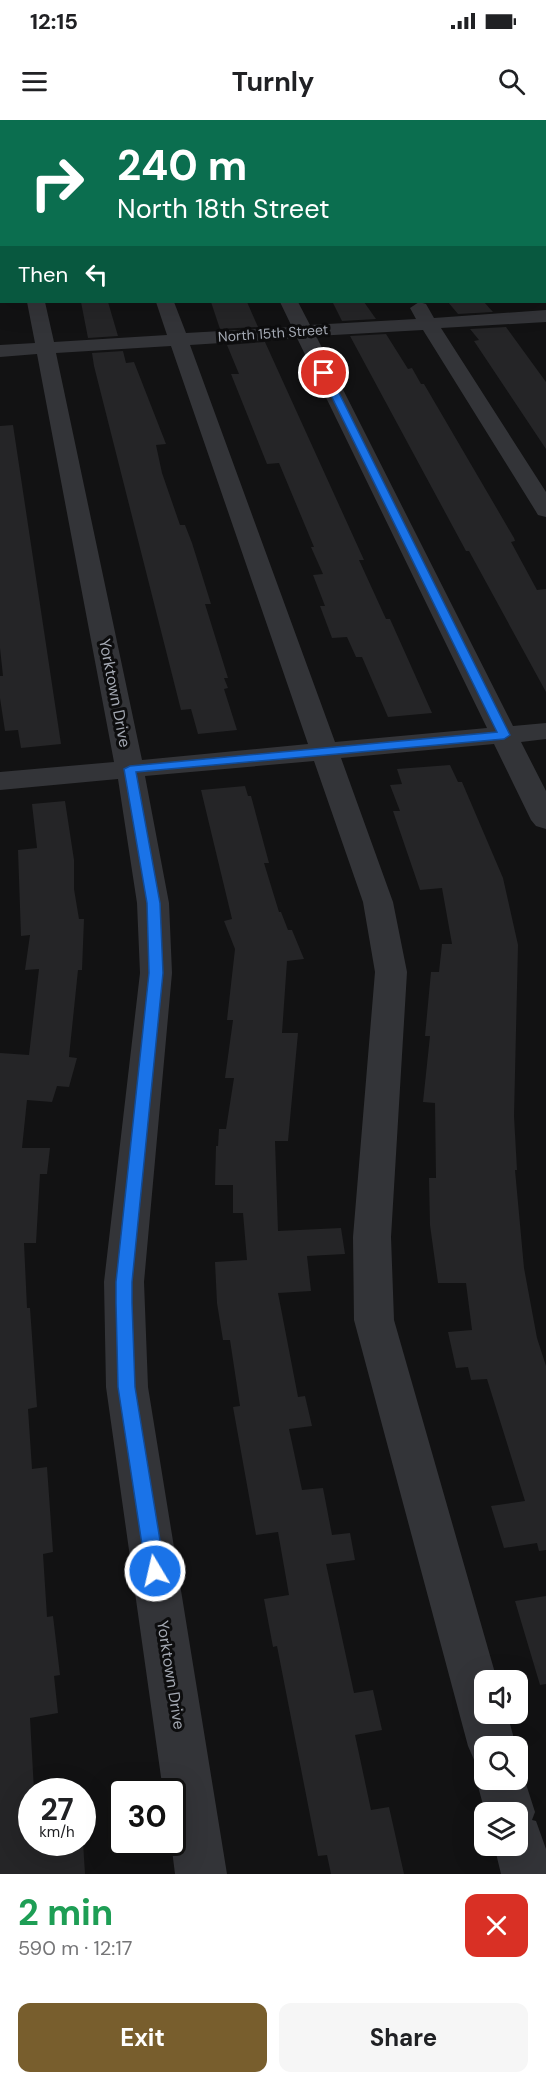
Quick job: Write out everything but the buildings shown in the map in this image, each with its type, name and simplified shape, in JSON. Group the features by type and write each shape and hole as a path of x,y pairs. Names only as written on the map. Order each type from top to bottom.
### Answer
{"street":[{"name":"Yorktown Drive","path":"36,303 130,769 153,903 156,973 124,1282 127,1387 201,1874"},
{"path":"165,303 378,902 391,972 372,1238 374,1320 489,1736"},
{"path":"290,303 546,820"},
{"path":"415,303 546,510"},
{"name":"North 15th Street","path":"0,351 541,314"},
{"path":"0,781 546,731"},
{"path":"522,1856 527,1874"}],"route":[{"path":"155,1571 127,1387 124,1303 124,1282 156,973 153,903 130,769 504,735 324,373"}]}
